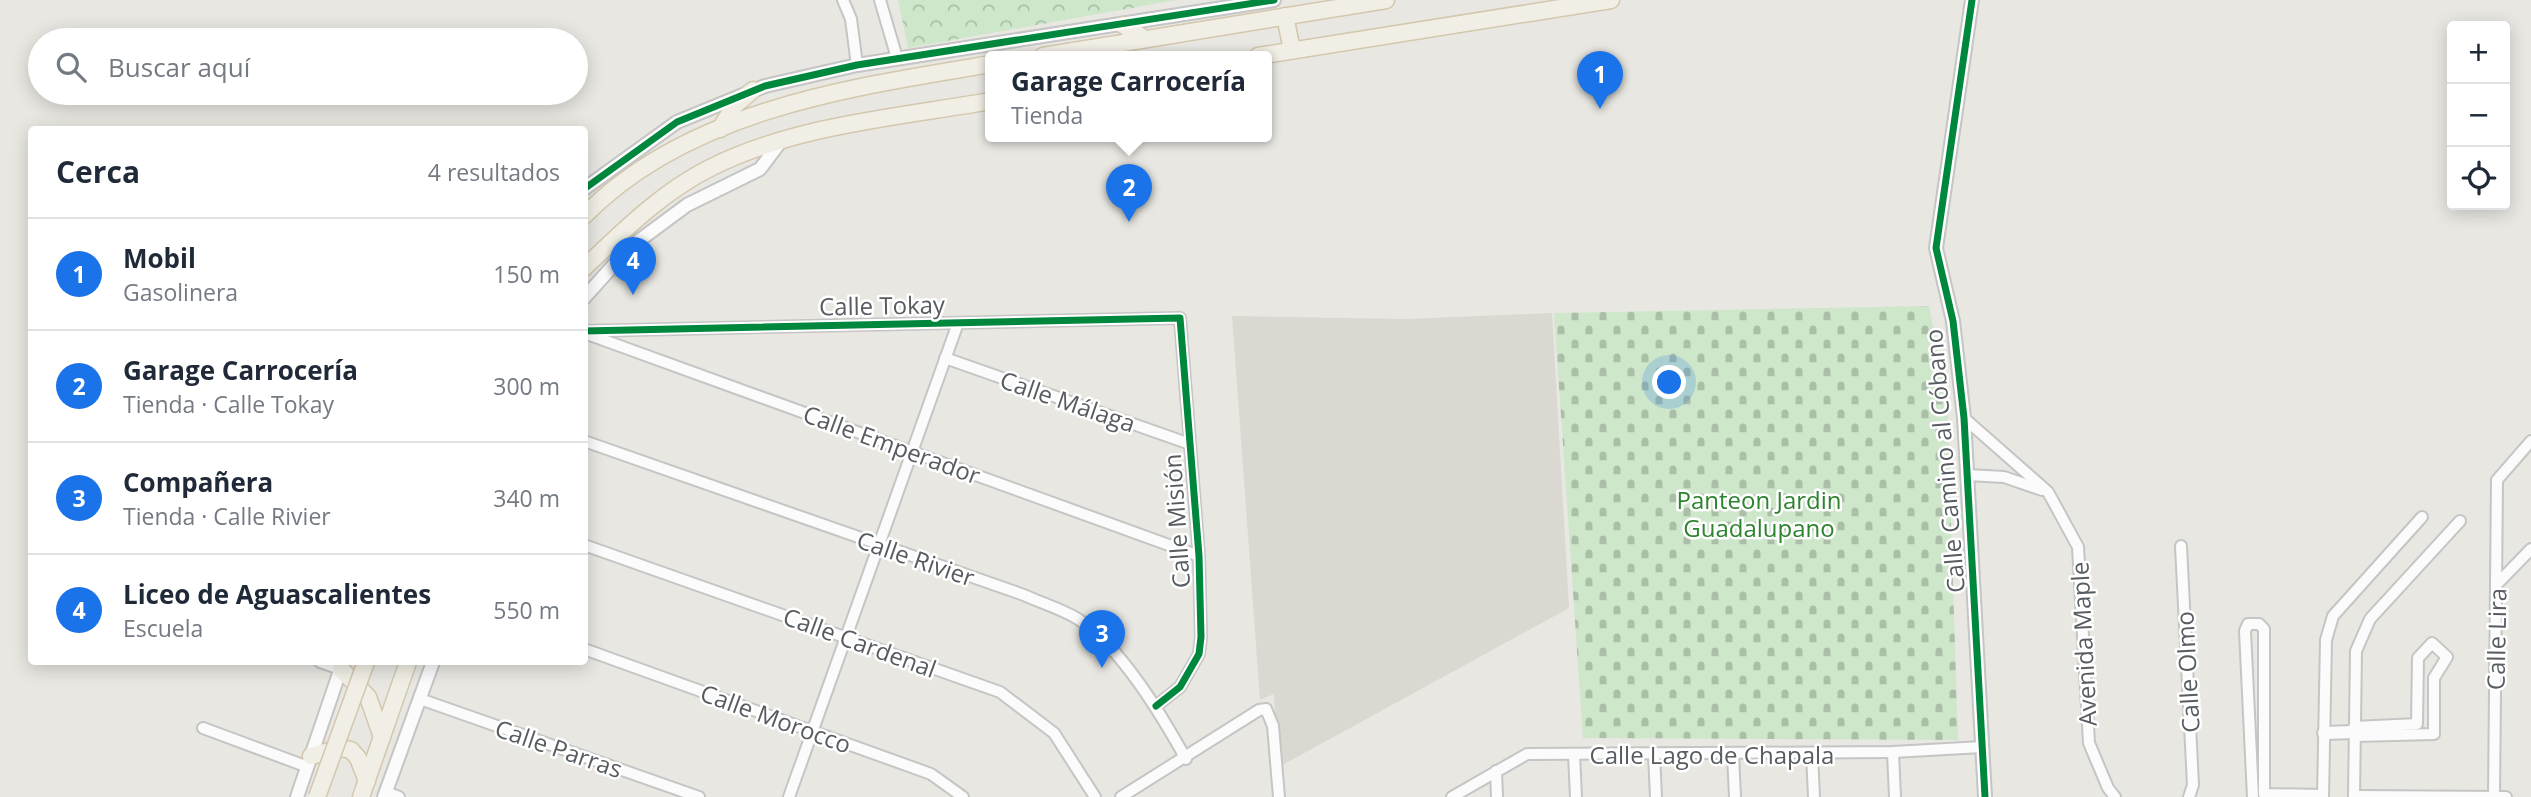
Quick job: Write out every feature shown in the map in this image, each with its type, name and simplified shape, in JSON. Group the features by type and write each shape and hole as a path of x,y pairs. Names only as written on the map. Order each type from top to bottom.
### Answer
{"main road":[{"path":"1073,51 1386,0"},
{"path":"1272,54 1611,0"},
{"path":"1285,16 1292,50"},
{"path":"1123,25 1144,39"},
{"path":"588,213 641,171 720,129 757,113 851,87 985,65"},
{"path":"720,129 735,105 752,90"},
{"path":"588,264 649,207 710,168 793,136 985,102"},
{"path":"342,665 368,697 382,737"},
{"path":"317,797 365,665"},
{"path":"361,797 407,665"},
{"path":"309,762 340,748 351,750 358,758 367,781"}],"street":[{"path":"843,0 851,19 857,65"},
{"path":"880,0 897,58"},
{"path":"588,186 677,122 752,90 897,58 1274,0"},
{"name":"Calle Camino al Cóbano","path":"1972,0 1936,248 1953,321 1964,418 1984,797"},
{"path":"588,294 629,248 687,205 760,169 781,141"},
{"name":"Calle Tokay","path":"588,332 1180,318"},
{"name":"Calle Misión","path":"1156,706 1180,687 1199,654 1199,556 1180,318"},
{"path":"789,797 958,323"},
{"name":"Calle Emperador","path":"588,333 1199,556"},
{"name":"Calle Málaga","path":"945,358 1190,444"},
{"name":"Avenida Maple","path":"1964,418 2048,492 2078,547 2089,743 2108,788 2115,797"},
{"name":"Calle Rivier","path":"588,442 1024,595 1078,620 1118,658 1156,706 1186,759"},
{"name":"Calle Lira","path":"2498,797 2497,480 2531,442"},
{"path":"1968,475 2004,477 2048,492"},
{"path":"2253,797 2245,631 2248,624 2259,624 2264,629 2264,794 2323,796 2326,640 2333,617 2422,517"},
{"path":"2459,521 2370,619 2361,634 2356,651 2354,796 2498,797"},
{"name":"Calle Cardenal","path":"588,546 1000,692 1054,733 1095,797"},
{"name":"Calle Olmo","path":"2181,546 2193,785 2189,797"},
{"path":"2497,584 2531,549"},
{"path":"2324,733 2434,734 2434,678 2447,657 2432,643 2418,659 2417,724 2354,732"},
{"name":"Calle Morocco","path":"588,650 931,774 963,797"},
{"path":"297,797 342,665"},
{"path":"399,797 385,795 432,665"},
{"name":"Calle Parras","path":"420,699 699,797"},
{"path":"1121,797 1186,759 1259,710 1266,709 1273,726 1279,797"},
{"path":"204,728 309,762"},
{"name":"Calle Lago de Chapala","path":"1452,797 1527,754 1893,752 1982,747"},
{"path":"1893,752 1895,797"},
{"path":"1812,753 1814,797"},
{"path":"1574,754 1576,797"},
{"path":"1654,754 1656,797"},
{"path":"1733,754 1735,797"},
{"path":"1496,771 1497,797"}],"shaded area":[{"path":"1552,313 1569,608 1277,768 1274,694 1260,700 1232,316 1407,319"}],"green space":[{"path":"898,0 1176,0 908,48"},
{"name":"Panteon Jardin Guadalupano","path":"1929,306 1947,398 1958,740 1583,738 1554,313"}],"cycle path":[{"path":"588,186 677,122 765,86 857,65 1274,0"},
{"path":"1972,0 1936,248 1953,321 1964,418 1985,797"},
{"path":"588,331 1180,318 1199,556 1201,637 1199,654 1180,687 1156,706"}],"place":[{"name":"Mobil","path":"1600,109"},
{"name":"Garage Carrocería","path":"1129,222"},
{"name":"Liceo de Aguascalientes","path":"633,295"},
{"name":"Compañera","path":"1102,668"}]}
